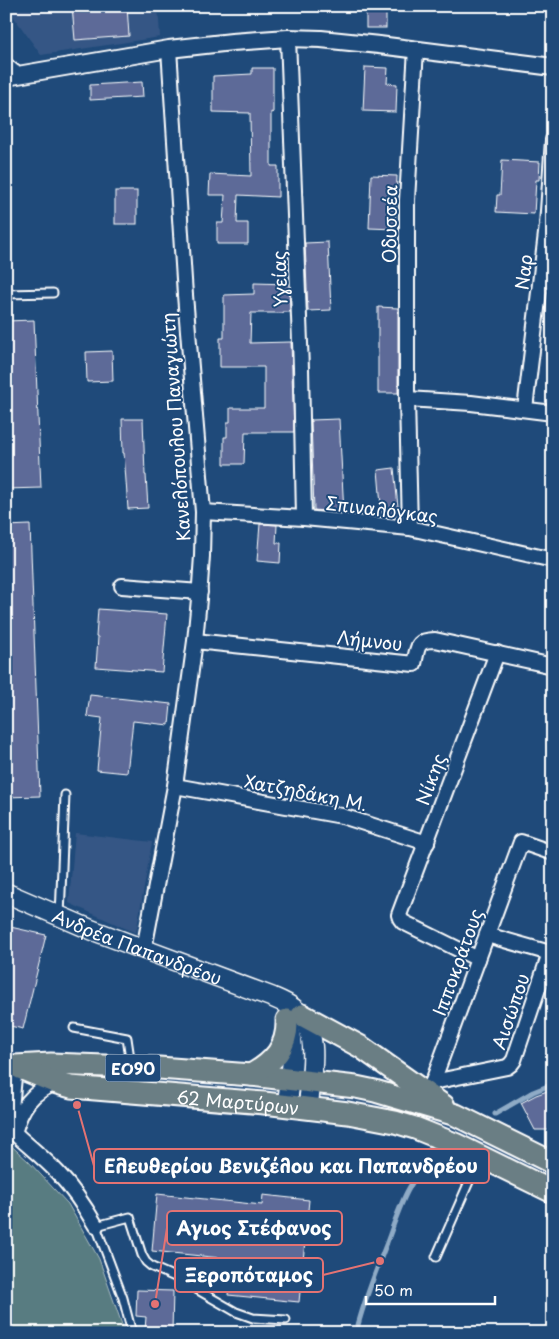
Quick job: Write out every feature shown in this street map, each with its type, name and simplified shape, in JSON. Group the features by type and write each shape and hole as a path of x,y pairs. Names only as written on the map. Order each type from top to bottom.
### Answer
{"main road":[{"name":"Ανδρέα Παπανδρέου","path":"6,893 92,930 272,997 292,1007 294,1017"},
{"path":"294,1017 361,1047 431,1088 456,1115"},
{"path":"251,1075 274,1059 280,1050 294,1017"},
{"path":"294,1017 309,1028 313,1044 300,1080 297,1107"},
{"name":"62 Μαρτύρων","path":"11,1065 51,1064 251,1075 348,1086 375,1091 456,1115 553,1163"},
{"name":"62 Μαρτύρων","path":"11,1065 71,1087 297,1107 348,1113 394,1122 436,1136 553,1192"}],"street":[{"path":"14,76 169,50 288,38 321,39 416,49 553,67"},
{"name":"Υγείας","path":"288,38 301,368 304,518"},
{"name":"Οδυσσέα","path":"410,528 407,399 407,200 416,49"},
{"name":"Κανελόπουλου Παναγιώτη","path":"144,949 175,786 200,592 203,512 185,295 169,50"},
{"name":"Ναρ","path":"525,409 544,254 553,140"},
{"path":"407,399 471,403 553,413"},
{"name":"Σπιναλόγκας","path":"203,512 304,518 410,528 553,560"},
{"path":"122,586 200,592"},
{"name":"Λήμνου","path":"194,641 414,664 418,648 424,640 435,640 553,666"},
{"name":"Νίκης","path":"478,959 403,922 399,915 497,653"},
{"name":"Χατζηδάκη Μ.","path":"175,786 342,816 427,842"},
{"name":"Ιπποκράτους","path":"431,1088 521,842 553,852"},
{"path":"487,935 552,953"},
{"name":"Αισώπου","path":"431,1088 507,1067 511,1064 552,953"},
{"path":"10,1129 11,1065"},
{"path":"10,1129 26,1105 38,1092 47,1086 57,1083"},
{"path":"10,1129 65,1181 96,1226"}],"lane":[{"path":"6,61 14,76"},
{"path":"6,294 53,293"},
{"path":"60,916 65,795"},
{"path":"74,1028 127,1038 132,1068"},
{"path":"436,1257 480,1156"},
{"path":"132,1333 124,1298 96,1226 130,1217 142,1255 152,1267 177,1278 236,1312 252,1318 286,1320"}],"shaded area":[{"path":"6,6 158,6 160,37 41,55"},
{"path":"75,833 152,842 136,933 69,903"}],"green space":[{"path":"6,1141 28,1161 68,1204 99,1259 125,1333 6,1333"}],"building":[{"path":"72,6 127,6 129,36 75,40"},
{"path":"366,6 386,6 386,28 366,28"},
{"path":"365,67 388,68 387,83 397,84 396,112 363,111"},
{"path":"252,68 273,68 271,166 278,166 278,197 238,195 237,223 248,223 248,244 217,244 217,223 223,223 225,195 209,195 210,174 251,176 250,113 213,112 213,76 252,74"},
{"path":"142,82 143,97 90,100 90,85"},
{"path":"502,160 540,162 539,180 536,180 534,214 496,212 497,195 500,195"},
{"path":"371,175 397,176 395,229 369,228"},
{"path":"115,191 137,191 137,224 115,224"},
{"path":"328,242 331,310 308,311 305,243"},
{"path":"254,283 289,284 290,312 251,313 250,343 291,342 294,432 245,432 244,464 224,464 224,437 227,437 227,422 230,422 230,408 264,408 264,367 220,367 220,338 224,338 224,295 254,294"},
{"path":"378,307 398,308 398,393 378,393"},
{"path":"34,320 41,488 6,489 6,321"},
{"path":"112,351 113,381 87,382 86,352"},
{"path":"122,419 143,419 148,508 128,509"},
{"path":"339,419 344,513 314,510 311,420"},
{"path":"394,468 399,516 382,517 378,470"},
{"path":"260,524 277,525 276,543 281,543 280,563 257,561"},
{"path":"30,525 40,796 6,797 6,526"},
{"path":"98,609 167,614 162,672 96,667"},
{"path":"90,695 171,704 169,725 133,721 127,773 97,770 102,718 87,716"},
{"path":"6,926 46,935 23,1029 6,1025"},
{"path":"553,1089 553,1130 535,1130 521,1103"},
{"path":"157,1194 262,1205 263,1195 309,1200 299,1302 228,1295 231,1259 152,1251"},
{"path":"137,1290 173,1291 172,1331 145,1330 146,1317 136,1316"}],"waterway":[{"path":"495,1114 533,1092 553,1084"},
{"path":"356,1333 370,1288 404,1198 416,1176 433,1157"}],"place":[{"name":"Ελευθερίου Βενιζέλου και Παπανδρέου","path":"77,1105"},
{"name":"Ξεροπόταμος","path":"380,1261"},
{"name":"Αγιος Στέφανος","path":"155,1304"}]}
